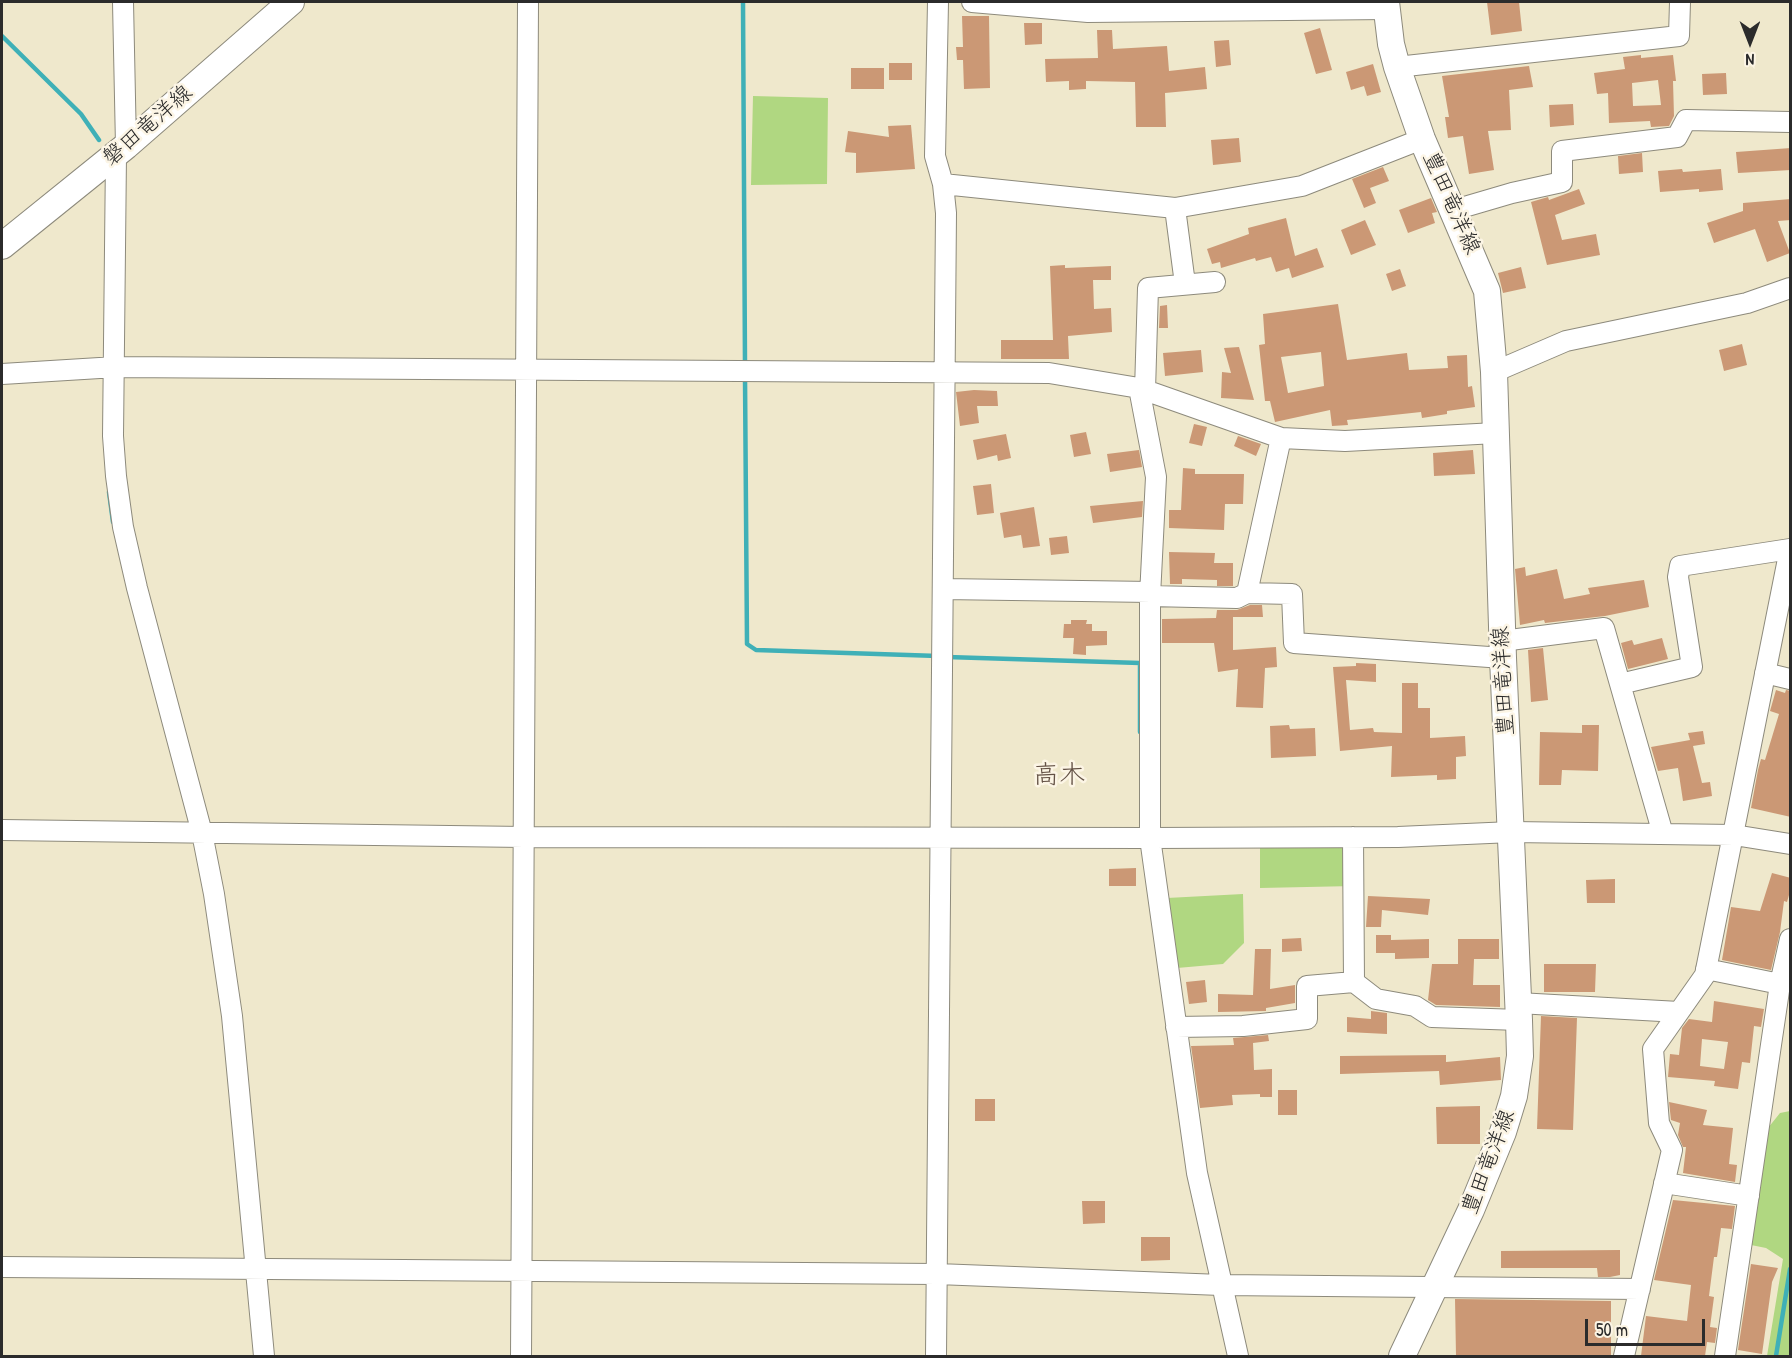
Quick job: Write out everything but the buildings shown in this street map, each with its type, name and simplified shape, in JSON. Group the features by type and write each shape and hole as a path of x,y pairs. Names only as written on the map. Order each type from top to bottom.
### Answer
{"main road":[{"name":"磐田竜洋線","path":"2,246 121,150 291,2"},
{"name":"豊田竜洋線","path":"1386,5 1397,68 1422,139 1488,291 1494,372 1502,650 1512,832 1520,1056 1514,1096 1503,1132 1436,1286 1402,1356"}],"street":[{"path":"123,2 113,436 123,527 202,833 232,1016 264,1356"},
{"path":"521,1356 528,2"},
{"path":"936,1356 946,213 943,184 936,156 938,2"},
{"path":"972,2 1088,12 1386,5"},
{"path":"1397,68 1679,36 1680,2"},
{"path":"1454,210 1512,193 1562,182 1562,151 1677,137 1686,120 1791,122"},
{"path":"943,184 1175,208 1302,186 1422,139"},
{"path":"1175,208 1185,285"},
{"path":"1215,282 1148,288 1142,390 1156,477 1151,594 1150,838 1197,1173 1238,1356"},
{"path":"1494,372 1566,341 1747,303 1791,288"},
{"path":"2,374 116,367 1049,373 1142,390 1281,438 1345,441 1496,433"},
{"path":"1247,593 1281,438"},
{"path":"1620,684 1692,667 1678,577 1680,566 1790,549 1705,975 1653,1049 1659,1123 1672,1150 1624,1356"},
{"path":"943,589 1237,598 1247,593 1292,594 1294,643 1502,650 1604,628 1663,834"},
{"path":"1765,673 1791,679"},
{"path":"2,830 524,837 1150,838 1353,837 1512,832 1734,835 1791,844"},
{"path":"1353,837 1354,982"},
{"path":"1725,1356 1780,984 1791,939"},
{"path":"1706,969 1780,984"},
{"path":"1176,1027 1243,1026 1307,1019 1307,986 1354,982 1376,999 1415,1006 1432,1017 1519,1011 1679,1012"},
{"path":"1664,1184 1749,1196"},
{"path":"2,1268 937,1274 1221,1285 1640,1288"}],"green space":[{"path":"753,96 828,98 827,184 751,185"},
{"path":"1353,843 1354,886 1260,888 1260,847"},
{"path":"1243,894 1244,943 1223,964 1177,968 1167,898"},
{"path":"1790,1111 1790,1356 1767,1356 1783,1259 1766,1248 1746,1244 1756,1143 1780,1113"}],"waterway":[{"path":"743,2 745,366"},
{"path":"2,36 81,114 99,140"},
{"path":"745,377 747,644 756,650 938,656"},
{"path":"109,492 113,522"},
{"path":"947,657 1140,663 1140,732"},
{"path":"1776,1356 1790,1269"}],"district":[{"name":"高木","path":"1059,776"}]}
